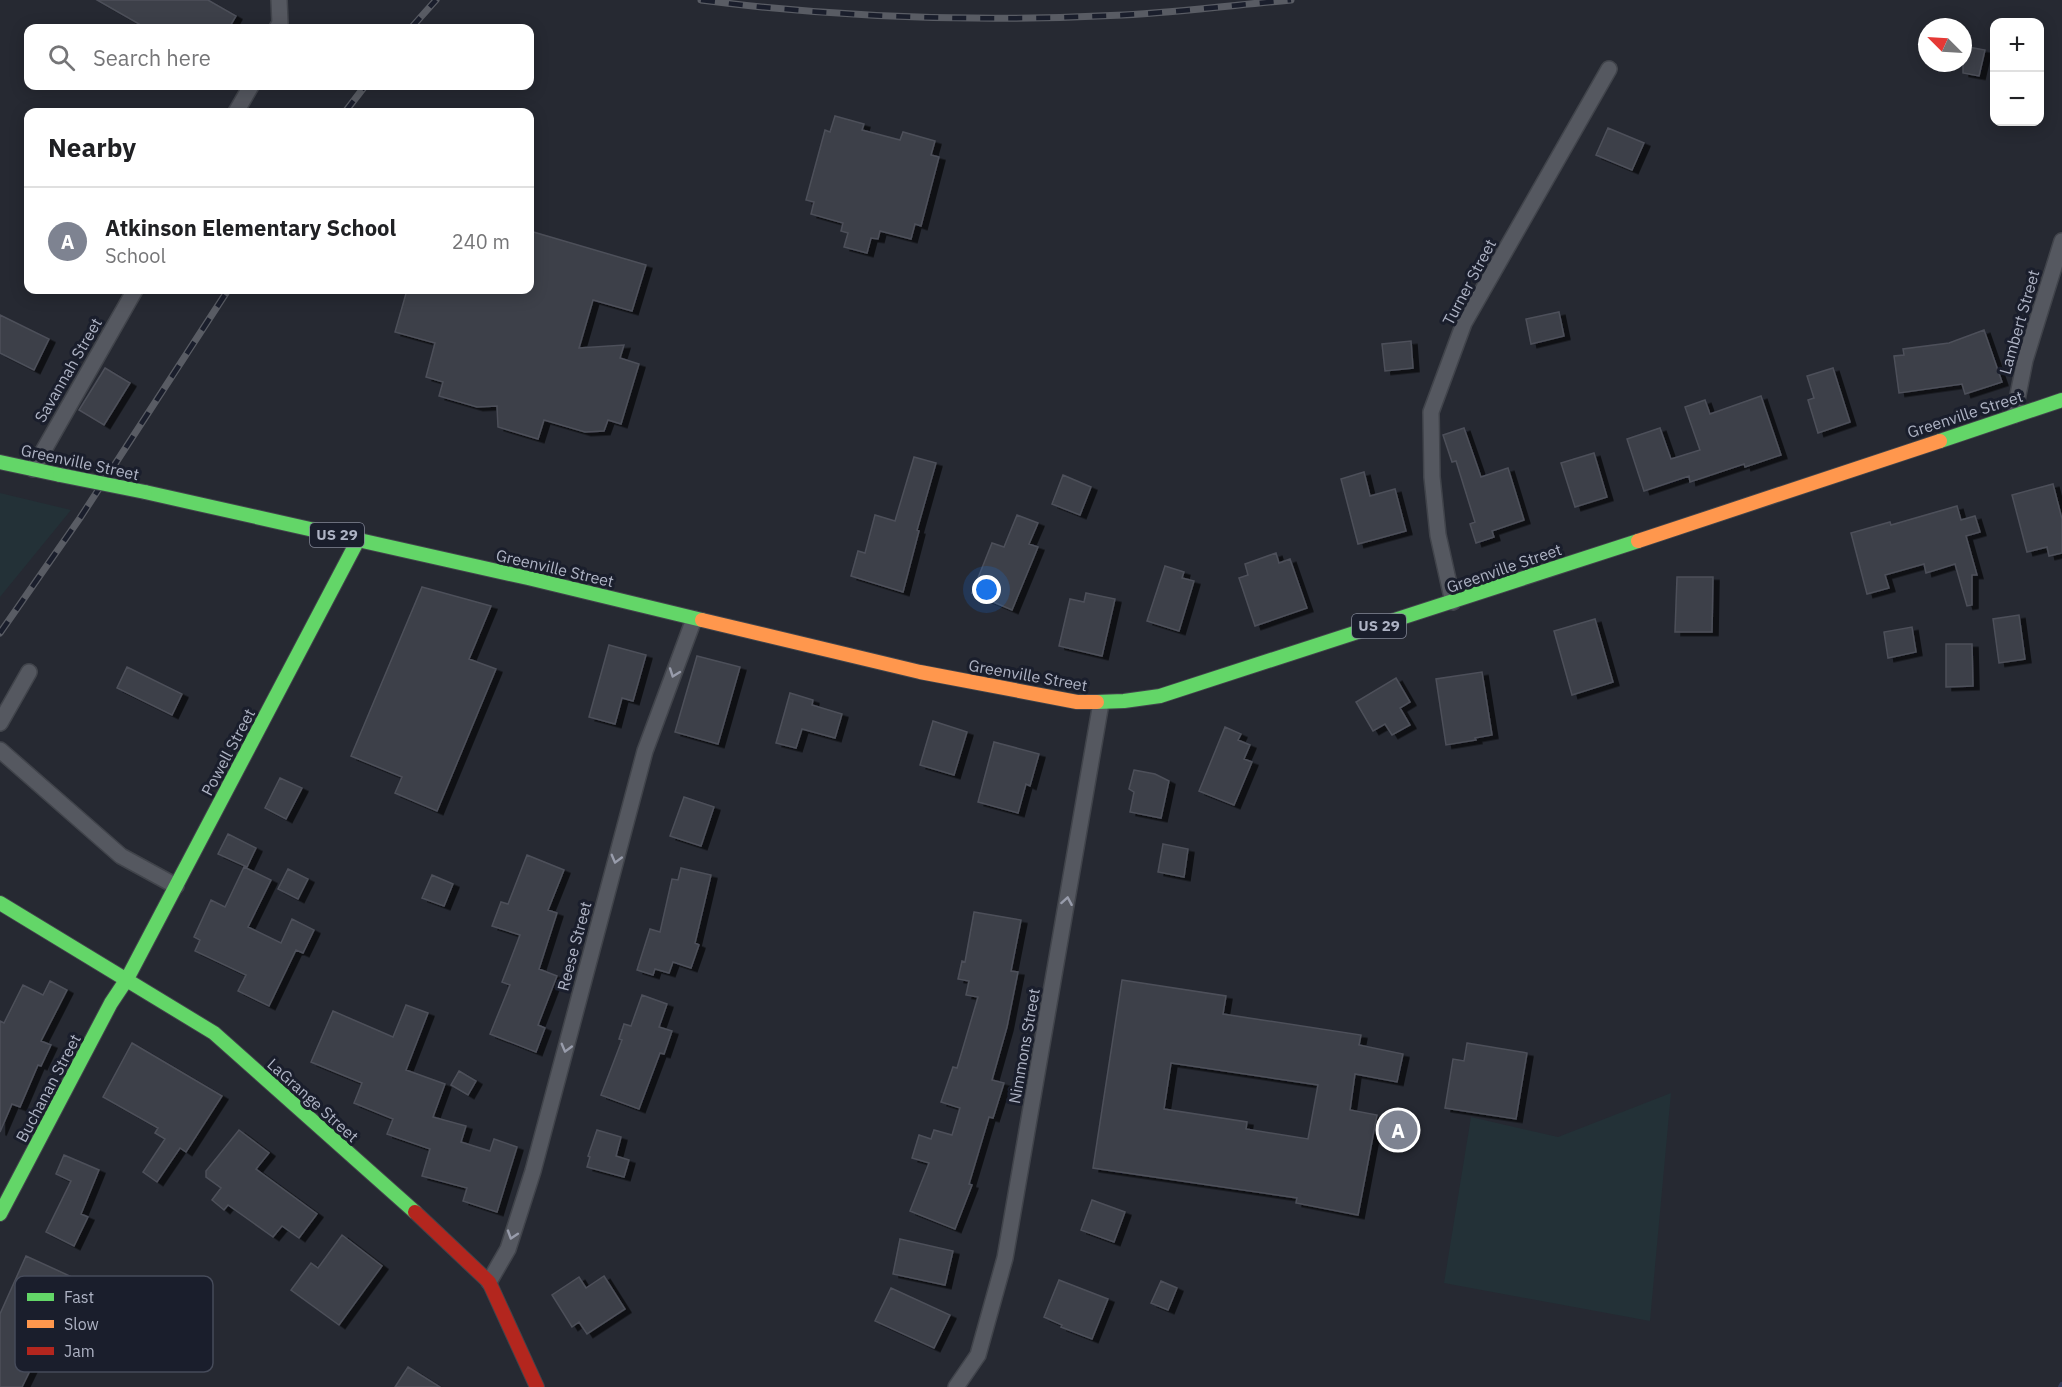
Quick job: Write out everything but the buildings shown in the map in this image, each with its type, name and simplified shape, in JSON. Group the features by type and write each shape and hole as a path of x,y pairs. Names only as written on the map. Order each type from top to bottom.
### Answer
{"main road":[{"name":"Greenville Street","path":"0,462 145,492 528,578 920,672 1077,702 1101,703 1160,696 1453,602 2062,400"},
{"name":"Powell Street","path":"127,979 358,540"},
{"name":"LaGrange Street","path":"0,903 214,1034 444,1238 489,1282 537,1387"},
{"name":"Buchanan Street","path":"0,1214 111,1003 127,979"}],"street":[{"path":"279,0 279,24"},
{"name":"Turner Street","path":"1453,602 1438,535 1432,477 1431,412 1464,323 1609,69"},
{"path":"238,108 249,90"},
{"name":"Lambert Street","path":"2014,415 2025,360 2062,241"},
{"name":"Savannah Street","path":"33,469 133,294"},
{"name":"Reese Street","path":"489,1282 508,1249 533,1171 645,751 694,619"},
{"path":"0,723 29,672"},
{"name":"Nimmons Street","path":"956,1387 978,1355 1005,1258 1101,703"},
{"path":"0,750 121,856 176,886"}],"shaded area":[{"path":"0,493 71,510 0,597"},
{"path":"1671,1093 1650,1321 1444,1283 1471,1117 1558,1137"}],"railway":[{"path":"415,24 436,0"},
{"path":"701,0 859,15 965,18 1144,14 1291,0"},
{"path":"348,108 362,90"},
{"path":"0,633 80,518 225,294"}],"traffic: fast":[{"path":"1940,441 2062,400"},
{"path":"0,462 60,475"},
{"path":"60,475 145,492"},
{"path":"145,492 528,578 702,620"},
{"path":"0,1214 111,1003 127,979 358,540"},
{"path":"1097,702 1160,696 1638,541"},
{"path":"0,903 214,1033 415,1212"}],"traffic: slow":[{"path":"1638,541 1940,441"},
{"path":"702,620 920,672 1077,702 1097,702"}],"traffic: jam":[{"path":"415,1212 489,1282 537,1387"}],"place":[{"name":"Atkinson Elementary School","path":"1398,1130"}]}
